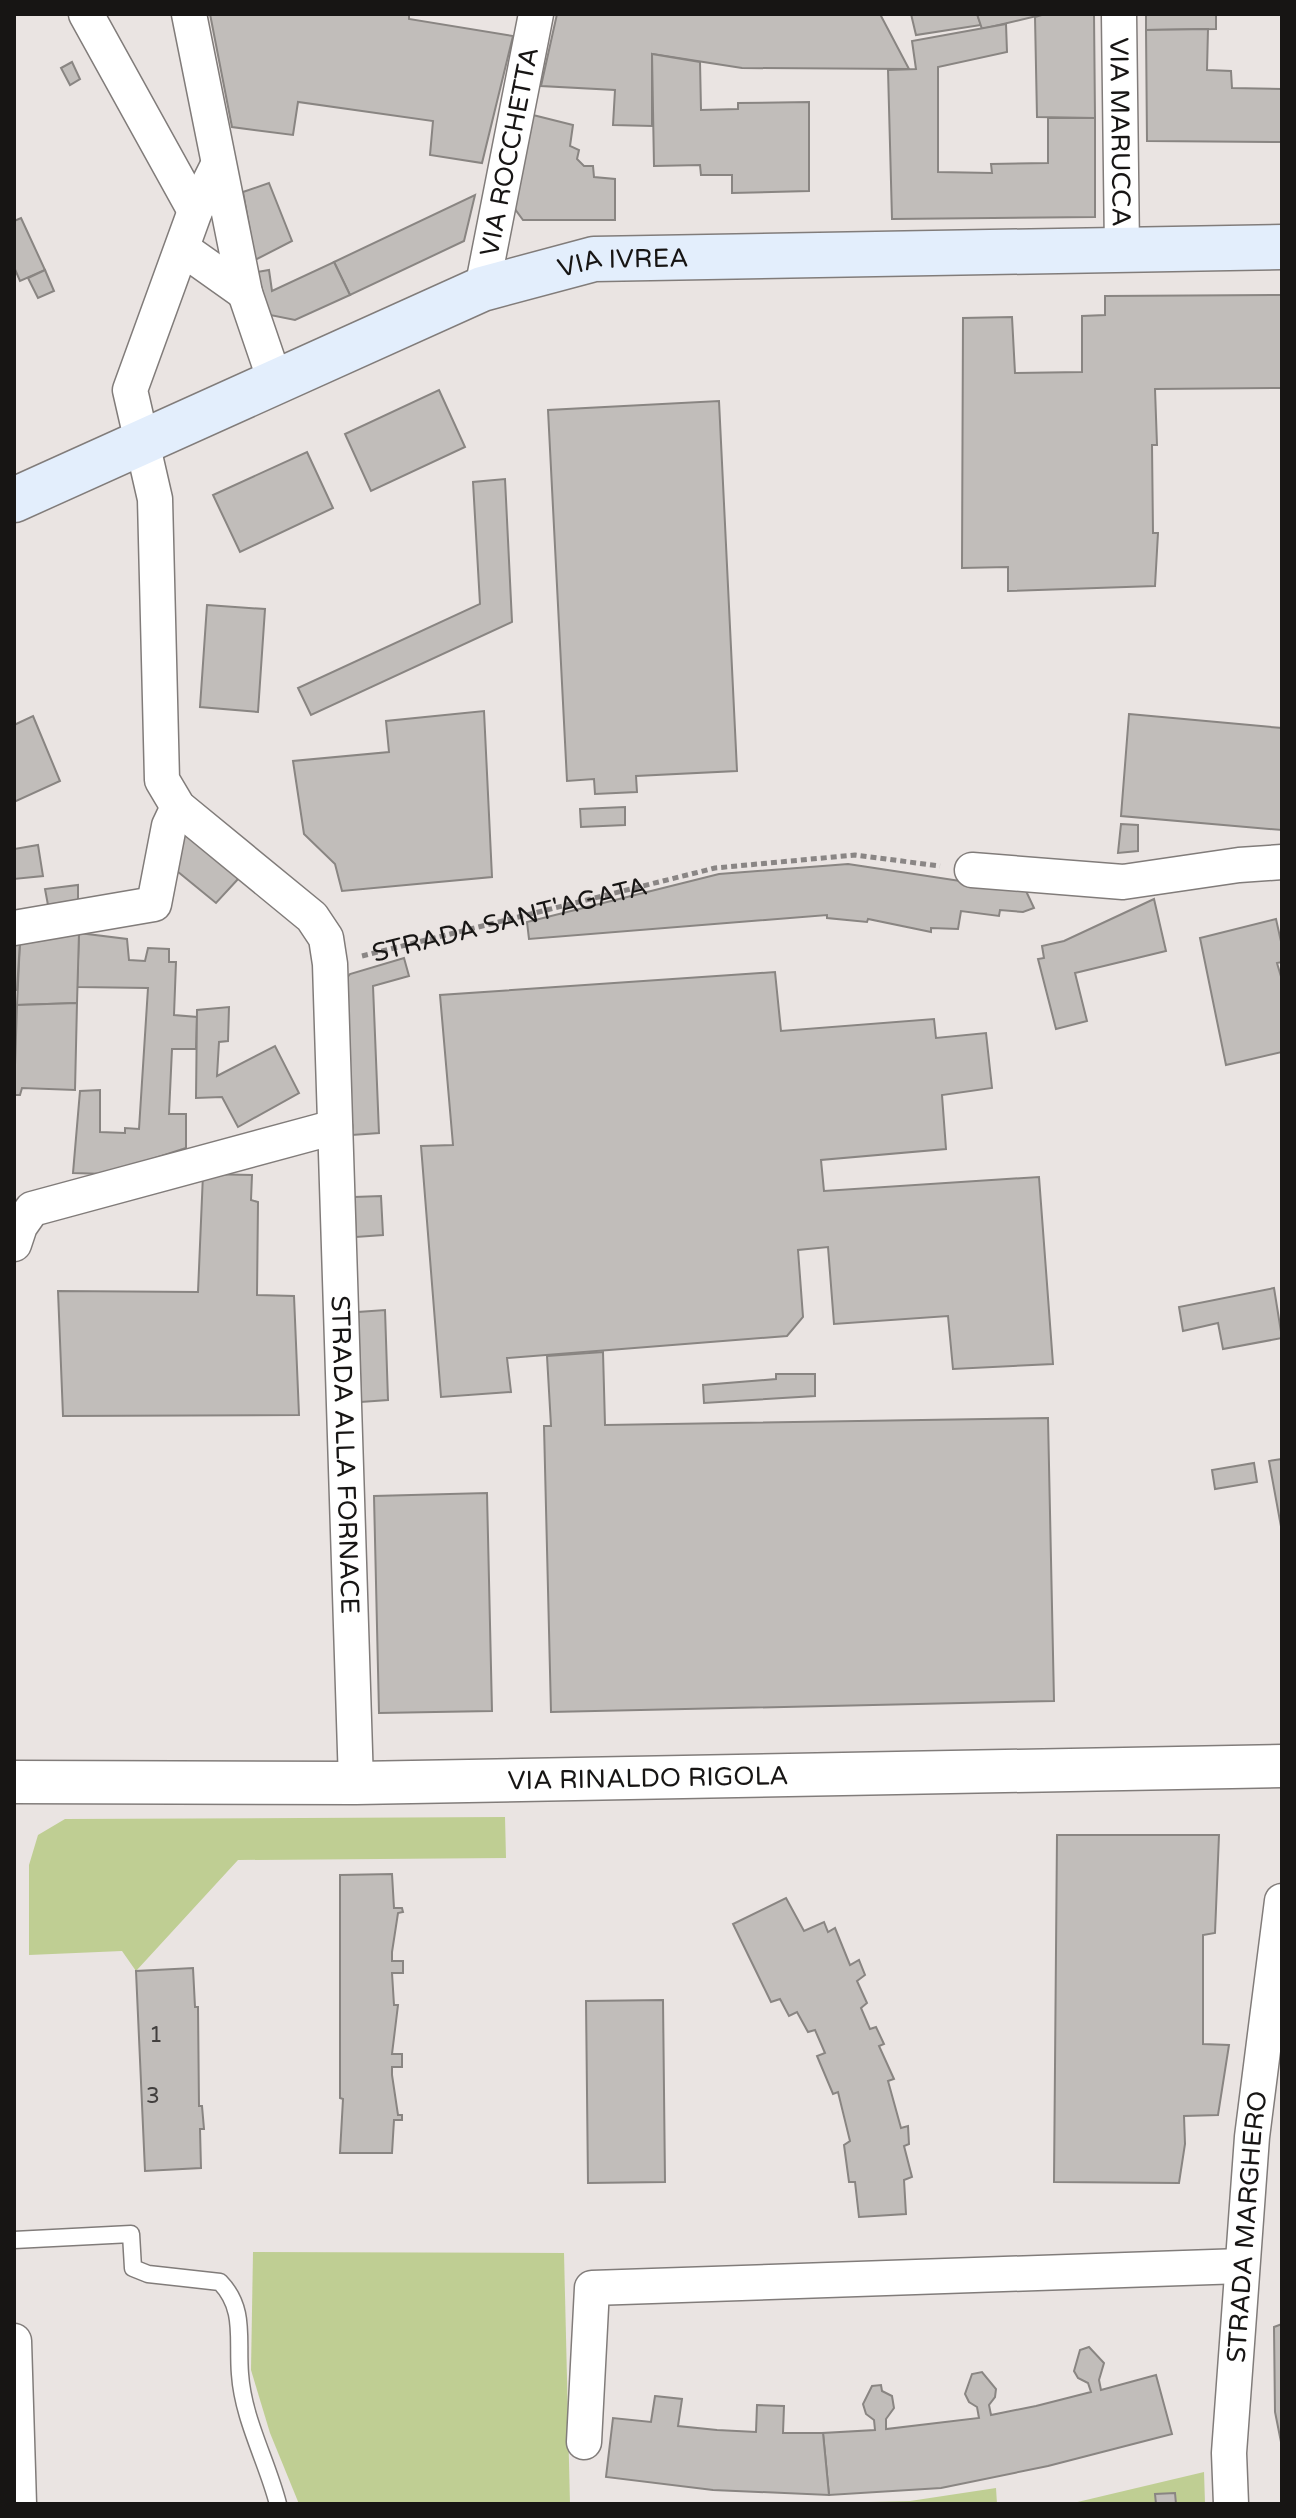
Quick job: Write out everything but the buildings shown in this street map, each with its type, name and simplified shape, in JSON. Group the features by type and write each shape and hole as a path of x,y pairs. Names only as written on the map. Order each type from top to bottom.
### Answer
{"main road":[{"name":"VIA IVREA","path":"14,500 482,289 594,259 1282,247"}],"street":[{"path":"86,14 195,211"},
{"path":"189,14 245,293 275,381"},
{"name":"VIA ROCCHETTA","path":"482,289 536,14"},
{"name":"VIA MARUCCA","path":"1119,14 1122,250"},
{"path":"218,165 195,211 130,390 155,499 162,780 178,807 312,917 326,938 330,964"},
{"path":"183,249 245,293"},
{"path":"14,928 154,904 169,826 178,807"},
{"path":"972,870 1123,882 1282,862"},
{"name":"STRADA ALLA FORNACE","path":"330,964 356,1783"},
{"path":"14,1244 20,1226 32,1209 335,1127"},
{"name":"VIA RINALDO RIGOLA","path":"14,1782 356,1783 1282,1766"},
{"name":"STRADA MARGHERO","path":"1231,2504 1229,2453 1242,2266 1267,2133 1282,1901"},
{"path":"584,2442 592,2288 1242,2266"},
{"path":"14,2341 19,2504"}],"lane":[{"path":"14,2240 131,2234 133,2268 148,2274 220,2282 234,2296 240,2319 240,2376 251,2426 268,2466 278,2504"}],"path":[{"name":"STRADA SANT'AGATA","path":"330,964 715,868 855,855 972,870"}],"green space":[{"path":"505,1817 506,1858 238,1860 136,1971 122,1951 29,1955 29,1865 38,1835 65,1819"},
{"path":"253,2252 564,2253 570,2504 299,2504 270,2433 251,2370"},
{"path":"1204,2472 1205,2504 1069,2504"},
{"path":"996,2488 997,2504 786,2504 910,2501"}]}
